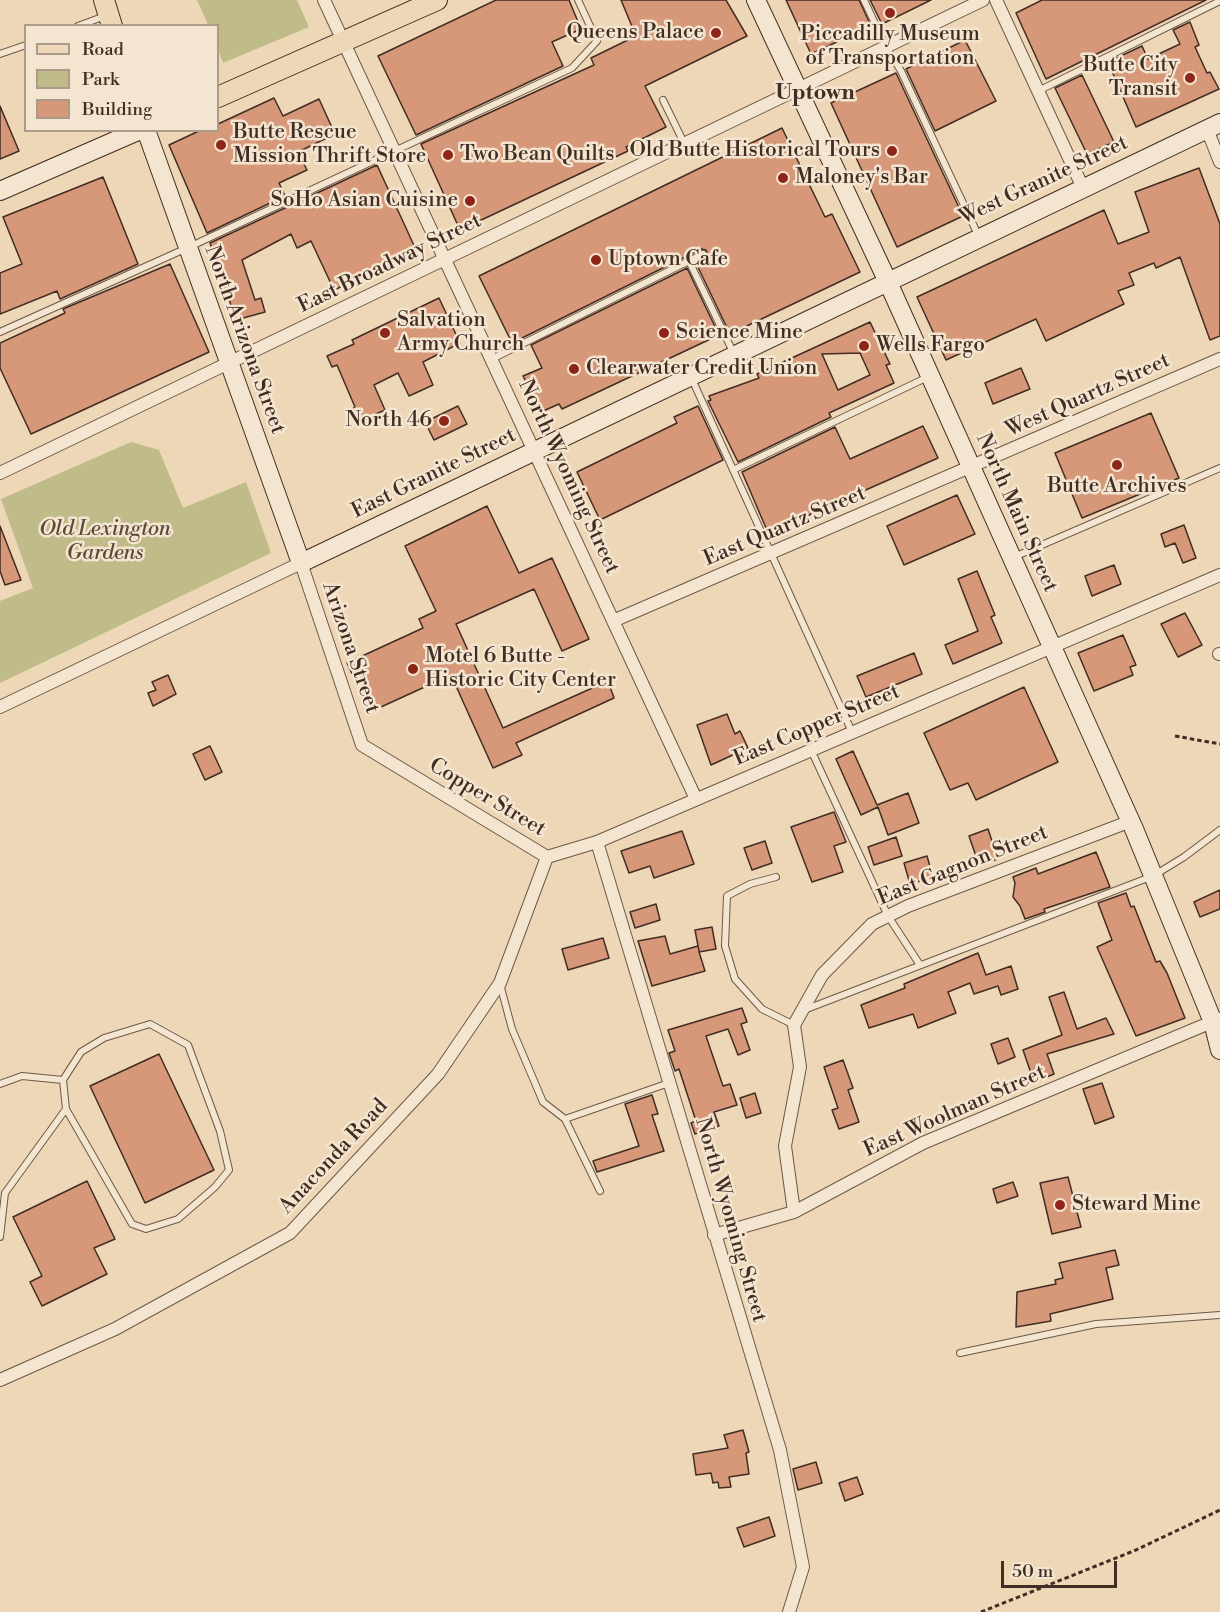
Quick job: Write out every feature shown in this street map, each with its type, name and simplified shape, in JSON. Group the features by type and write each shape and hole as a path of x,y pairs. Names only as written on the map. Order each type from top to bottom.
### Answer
{"main road":[{"path":"219,97 437,0"}],"street":[{"name":"North Wyoming Street","path":"324,0 696,799"},
{"name":"North Main Street","path":"756,0 887,280 1131,821 1216,1020 1220,1050"},
{"name":"East Broadway Street","path":"0,473 983,0"},
{"path":"996,0 1083,188"},
{"path":"1214,126 1220,162"},
{"name":"West Granite Street","path":"887,280 1214,126"},
{"path":"0,190 135,132"},
{"name":"North Arizona Street","path":"147,132 301,563"},
{"name":"East Granite Street","path":"0,707 887,280"},
{"name":"West Quartz Street","path":"972,468 1220,360"},
{"name":"East Quartz Street","path":"613,621 972,468"},
{"name":"Arizona Street","path":"301,563 362,745"},
{"name":"East Copper Street","path":"597,842 1220,575"},
{"name":"Copper Street","path":"362,745 547,857 597,842"},
{"name":"East Gagnon Street","path":"794,1025 822,975 872,924 1131,821"},
{"name":"North Wyoming Street","path":"597,842 780,1450 803,1567 789,1612"},
{"name":"Anaconda Road","path":"1,1376 115,1329 290,1233 438,1074 500,983 547,857"},
{"name":"East Woolman Street","path":"714,1235 794,1212 923,1143 1216,1020"},
{"path":"794,1025 800,1067 785,1146 794,1212"}],"lane":[{"path":"0,333 188,248 572,68 597,42 578,0"},
{"path":"864,0 886,47 902,71 979,237"},
{"path":"1038,91 1220,1"},
{"path":"83,24 108,13"},
{"path":"0,54 24,46"},
{"path":"663,100 684,143"},
{"path":"492,359 703,254"},
{"path":"689,261 734,354"},
{"path":"691,375 852,732"},
{"path":"735,469 930,376"},
{"path":"1012,557 1220,468"},
{"path":"811,750 888,916 920,965"},
{"path":"802,1011 1153,876 1184,857 1220,830"},
{"path":"776,877 750,884 727,896 725,946 735,979 762,1009 794,1025"},
{"path":"500,983 512,1029 543,1102 565,1119 600,1191"},
{"path":"150,1024 188,1045 217,1120 229,1170 215,1187 178,1219 146,1229 132,1224 66,1109 63,1080 81,1052 104,1038 150,1024"},
{"path":"0,1084 22,1076 63,1080"},
{"path":"565,1119 669,1083"},
{"path":"0,1237 5,1193 66,1109"},
{"path":"960,1353 1096,1324 1220,1315"}],"path":[{"path":"1175,736 1220,744"},
{"path":"981,1612 1136,1550 1220,1510"}],"green space":[{"path":"197,0 297,0 309,27 223,63 219,52 219,24 208,24"},
{"name":"Old Lexington Gardens","path":"131,442 159,450 183,508 246,482 271,553 0,683 0,601 33,588 1,499"}],"building":[{"path":"496,0 569,0 581,29 552,42 563,66 416,135 378,56"},
{"path":"621,0 726,0 747,36 645,86 666,127 626,147 628,151 460,230 421,144 594,65 591,58 636,36"},
{"path":"786,0 859,0 871,26 811,54"},
{"name":"Piccadilly Museum of Transportation","path":"870,0 931,0 882,24"},
{"path":"1042,0 1206,0 1046,79 1016,13"},
{"path":"1190,22 1199,45 1195,47 1207,73 1210,72 1219,89 1136,127 1108,62 1142,46 1148,59 1180,44 1173,30"},
{"path":"965,40 996,101 935,131 906,69"},
{"path":"896,73 963,216 897,247 831,103"},
{"path":"1082,75 1114,142 1087,154 1055,88"},
{"path":"274,98 283,116 319,99 335,134 298,152 307,170 279,183 285,196 207,233 169,145 197,132 219,132 219,124"},
{"path":"0,106 19,151 0,159"},
{"path":"782,128 825,217 832,214 860,272 730,334 696,263 708,256 706,250 701,249 512,343 479,276"},
{"path":"377,165 417,252 334,290 311,241 297,248 291,234 242,260 255,300 261,298 265,312 236,320 210,243"},
{"path":"1199,168 1220,224 1220,336 1210,340 1180,257 1156,268 1154,263 1129,273 1134,285 1118,291 1124,304 1046,341 1036,319 946,360 917,297 1104,210 1118,244 1149,232 1135,192"},
{"path":"103,177 138,264 60,299 57,291 0,314 0,273 22,264 3,217"},
{"path":"170,264 209,352 31,434 0,368 0,343 65,313 63,309"},
{"path":"687,268 719,335 562,409 559,404 541,412 523,376 542,368 531,345"},
{"path":"439,298 460,343 423,362 433,385 409,396 398,373 374,385 385,410 358,422 352,409 355,407 337,365 332,367 327,356 354,344 352,340"},
{"path":"870,322 890,364 886,365 894,383 829,413 831,417 738,462 708,401 711,400 709,396 759,378 757,374","holes":["860,353 870,375 838,390 822,354"]},
{"path":"1021,368 1030,389 993,404 985,383"},
{"path":"458,406 467,424 434,440 425,422"},
{"path":"698,406 723,460 600,520 577,472 677,423 674,417"},
{"name":"Butte Archives","path":"1151,413 1179,478 1082,518 1055,453"},
{"path":"923,426 938,458 773,531 766,528 742,472 835,427 850,459"},
{"path":"957,495 975,534 904,565 887,526"},
{"name":"Motel 6 Butte - Historic City Center","path":"487,506 519,573 552,558 589,639 562,651 534,589 456,624 503,728 608,681 614,698 516,743 522,755 493,768 451,675 370,712 347,663 423,628 419,619 436,611 405,546"},
{"path":"1184,525 1196,558 1183,563 1175,543 1165,547 1161,534"},
{"path":"0,526 21,580 5,585 0,571"},
{"path":"1114,565 1121,584 1092,596 1085,576"},
{"path":"977,571 995,615 991,617 1002,643 953,664 945,645 978,631 958,579"},
{"path":"1185,613 1202,645 1178,657 1161,624"},
{"path":"1123,635 1136,665 1130,667 1133,675 1094,691 1078,653"},
{"path":"914,653 922,674 866,697 857,676"},
{"path":"168,675 176,694 153,706 148,693 156,690 152,682"},
{"path":"1024,687 1058,762 976,800 968,783 950,790 924,733"},
{"path":"727,714 735,734 740,731 748,748 711,765 697,725"},
{"path":"210,746 222,772 205,780 193,754"},
{"path":"853,751 877,805 908,793 919,823 888,835 878,807 861,815 836,759"},
{"path":"834,812 846,842 834,846 843,872 812,882 791,827"},
{"path":"988,829 998,859 979,865 969,836"},
{"path":"682,831 694,864 654,878 650,866 629,873 621,851"},
{"path":"896,837 902,856 874,865 868,847"},
{"path":"765,841 772,863 752,870 744,848"},
{"path":"1096,852 1110,887 1044,909 1045,912 1025,919 1020,906 1013,897 1015,883 1013,877 1036,868 1038,874"},
{"path":"927,856 933,877 910,884 904,863"},
{"path":"1220,890 1220,909 1200,917 1194,902"},
{"path":"1126,893 1131,907 1134,906 1156,962 1160,961 1167,973 1185,1018 1136,1036 1097,947 1112,940 1098,903"},
{"path":"656,904 660,920 635,928 630,912"},
{"path":"712,927 716,949 699,952 705,971 652,986 638,941 665,936 670,954 698,946 699,951 695,930"},
{"path":"603,938 609,958 568,970 562,949"},
{"path":"978,953 986,975 1011,966 1018,989 1001,995 998,986 974,994 970,983 948,992 956,1013 918,1028 913,1014 869,1028 861,1005 905,988 904,984"},
{"path":"1064,992 1077,1029 1106,1018 1114,1034 1047,1054 1054,1074 1034,1082 1023,1050 1062,1035 1049,997"},
{"path":"742,1008 747,1022 741,1024 750,1050 738,1055 728,1029 706,1036 723,1086 730,1084 737,1105 714,1112 719,1126 695,1134 691,1123 696,1121 679,1069 675,1071 669,1053 675,1051 668,1030"},
{"path":"1008,1038 1015,1057 998,1064 991,1044"},
{"path":"159,1054 214,1170 145,1203 90,1086"},
{"path":"843,1060 853,1088 848,1090 859,1122 839,1129 832,1110 838,1108 824,1067"},
{"path":"1102,1083 1114,1117 1095,1124 1083,1089"},
{"path":"755,1093 761,1113 746,1118 740,1098"},
{"path":"652,1095 658,1114 652,1115 664,1151 597,1172 593,1161 639,1146 625,1104"},
{"name":"Steward Mine","path":"1068,1177 1081,1227 1052,1234 1040,1183"},
{"path":"87,1181 115,1239 94,1248 107,1274 42,1306 30,1282 42,1276 13,1217"},
{"path":"1013,1182 1018,1196 997,1203 993,1189"},
{"path":"1115,1250 1119,1265 1106,1268 1113,1299 1050,1314 1051,1321 1016,1327 1017,1292 1056,1284 1055,1280 1063,1278 1059,1263"},
{"path":"743,1430 749,1452 746,1453 749,1474 729,1477 731,1487 719,1488 718,1482 713,1483 711,1473 696,1475 693,1454 728,1448 724,1435"},
{"path":"816,1462 822,1483 798,1490 793,1469"},
{"path":"857,1477 863,1494 845,1501 839,1483"},
{"path":"769,1517 775,1536 744,1547 737,1528"}],"place":[{"name":"Piccadilly Museum of Transportation","path":"890,13"},
{"name":"Queens Palace","path":"716,33"},
{"name":"Butte City Transit","path":"1190,78"},
{"name":"Butte Rescue Mission Thrift Store","path":"221,145"},
{"name":"Old Butte Historical Tours","path":"892,151"},
{"name":"Two Bean Quilts","path":"448,155"},
{"name":"Maloney's Bar","path":"783,178"},
{"name":"SoHo Asian Cuisine","path":"470,201"},
{"name":"Uptown Cafe","path":"596,260"},
{"name":"Salvation Army Church","path":"385,333"},
{"name":"Science Mine","path":"664,333"},
{"name":"Wells Fargo","path":"864,346"},
{"name":"Clearwater Credit Union","path":"574,369"},
{"name":"North 46","path":"444,421"},
{"name":"Butte Archives","path":"1117,465"},
{"name":"Motel 6 Butte - Historic City Center","path":"413,669"},
{"name":"Steward Mine","path":"1060,1205"}],"district":[{"name":"Uptown","path":"815,94"}]}
